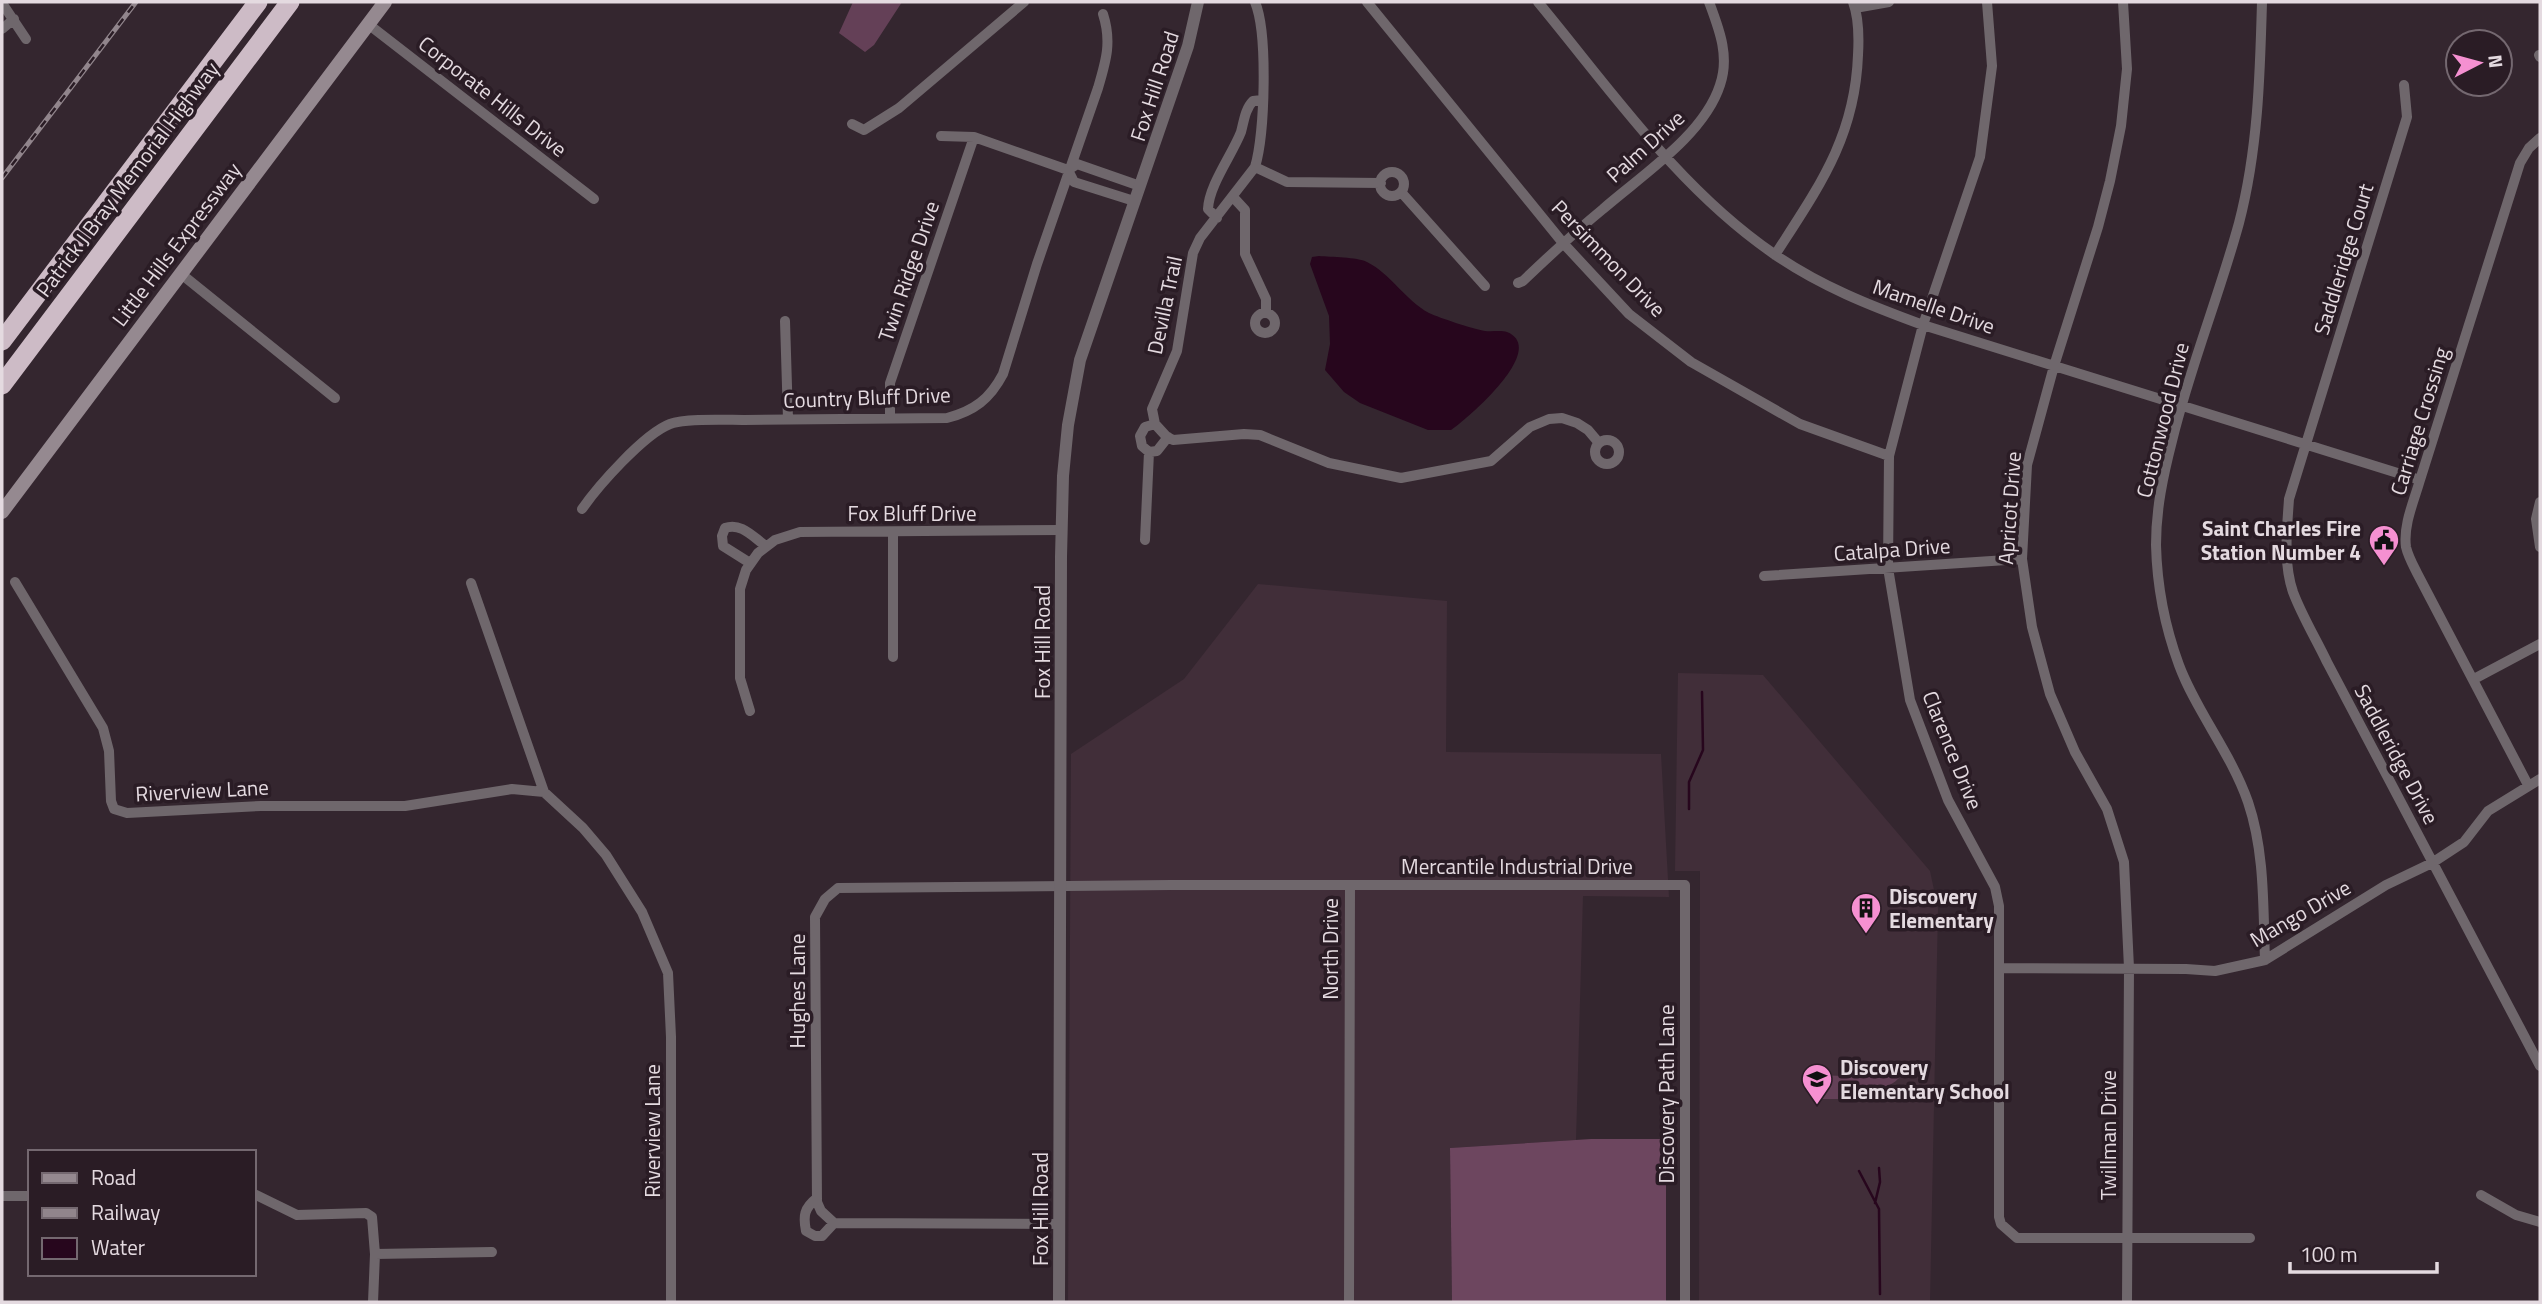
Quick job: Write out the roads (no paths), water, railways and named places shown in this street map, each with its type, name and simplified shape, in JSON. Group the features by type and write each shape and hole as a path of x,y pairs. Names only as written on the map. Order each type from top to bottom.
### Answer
{"highway":[{"name":"Patrick J Bray Memorial Highway","path":"2,341 258,2"},
{"name":"Patrick J Bray Memorial Highway","path":"2,385 290,2"}],"main road":[{"name":"Little Hills Expressway","path":"2,512 385,2"}],"street":[{"path":"852,124 861,130 872,128 1024,2"},
{"name":"Fox Hill Road","path":"1059,1302 1062,530 1068,425 1080,360 1188,46 1198,2"},
{"name":"Devilla Trail","path":"1155,424 1152,409 1177,351 1193,253 1200,238 1255,167 1263,130 1261,23 1255,2"},
{"name":"Persimmon Drive","path":"1367,2 1563,243 1629,314 1691,362 1800,424 1889,456"},
{"name":"Mamelle Drive","path":"1538,2 1665,156 1716,209 1775,255 1849,298 1923,325 2420,480"},
{"name":"Palm Drive","path":"1518,283 1701,122 1720,86 1724,64 1720,33 1709,2"},
{"path":"1775,255 1825,177 1843,139 1858,75 1859,46 1854,5 1889,2"},
{"name":"Clarence Drive","path":"1987,2 1992,66 1980,157 1923,325 1889,456 1888,568 1910,700 1948,800 1995,887 1999,906 2001,1224 2017,1238 2250,1238"},
{"name":"Apricot Drive","path":"2123,2 2127,69 2121,126 2098,228 2054,366 2027,465 2022,559 2032,627 2050,694 2075,752 2107,809 2124,862 2129,968"},
{"name":"Cottonwood Drive","path":"2262,2 2260,90 2249,174 2239,222 2180,405 2159,494 2156,546 2161,600 2179,666 2234,769 2257,833 2265,960"},
{"path":"2,4 26,39"},
{"name":"Country Bluff Drive","path":"582,509 598,487 620,465 644,442 670,424 788,419 947,418 966,413 985,400 1003,374 1106,60 1109,33 1103,14"},
{"path":"2,29 14,19"},
{"name":"Corporate Hills Drive","path":"368,24 594,199"},
{"name":"Saddleridge Court","path":"2305,444 2407,117 2404,85"},
{"path":"1217,218 1208,209 1210,198 1234,148 1247,108 1253,101 1262,100"},
{"path":"941,136 974,138 1068,170 1074,182 1134,201"},
{"name":"Twin Ridge Drive","path":"890,418 890,383 974,138"},
{"name":"Carriage Crossing","path":"2528,785 2408,552 2407,527 2520,163 2529,148 2540,138"},
{"path":"1068,170 1077,164 1140,186"},
{"path":"1255,167 1287,182 1381,183"},
{"path":"1381,183 1386,173 1397,173 1404,181 1401,192"},
{"path":"1381,183 1386,194 1401,192"},
{"path":"1401,192 1485,286"},
{"path":"1233,197 1245,210 1245,254 1266,299 1266,313"},
{"path":"180,273 335,398"},
{"path":"785,321 788,419"},
{"path":"1168,437 1157,451 1149,452 1142,446 1140,436 1145,427 1155,424 1173,440 1260,435 1329,463 1401,478 1491,461 1530,427 1549,419 1562,418 1577,423 1588,430 1599,443"},
{"name":"Saddleridge Drive","path":"2305,444 2289,499 2286,538 2294,593 2432,863 2540,1066"},
{"path":"1145,540 1149,452"},
{"path":"2540,502 2536,519 2540,547"},
{"path":"750,563 723,546 725,528 733,525 743,528 766,545"},
{"name":"Fox Bluff Drive","path":"750,711 740,678 740,589 750,563 766,545 800,533 1062,530"},
{"path":"893,532 893,657"},
{"name":"Catalpa Drive","path":"1765,576 2022,559"},
{"name":"Riverview Lane","path":"15,582 103,727 109,751 111,800 114,809 127,813 261,806 405,806 512,789 544,792"},
{"name":"Riverview Lane","path":"471,583 544,792 583,828 607,855 642,912 668,973 671,1037 671,1302"},
{"path":"2474,679 2540,644"},
{"name":"Mango Drive","path":"2000,968 2215,971 2265,960 2386,885 2432,863 2464,842 2488,811 2540,779"},
{"name":"Mercantile Industrial Drive","path":"1350,886 1685,885"},
{"name":"Discovery Path Lane","path":"1685,885 1685,1302"},
{"name":"North Drive","path":"1059,887 1350,886 1349,1302"},
{"name":"Hughes Lane","path":"1059,887 838,888 825,899 815,917 817,1198 803,1216 806,1231 815,1236 822,1236 834,1223 1059,1224"},
{"name":"Twillman Drive","path":"2127,1302 2129,968"},
{"path":"256,1195 298,1215 366,1213 372,1217 375,1254 373,1302"},
{"path":"2481,1195 2516,1215 2540,1222"},
{"path":"2,1196 28,1196"},
{"path":"817,1198 821,1211 834,1223"},
{"path":"375,1254 492,1252"}],"water":[{"path":"1312,257 1363,260 1376,267 1420,308 1429,313 1480,330 1507,332 1517,341 1518,353 1512,368 1487,399 1451,430 1428,430 1360,403 1344,392 1325,370 1330,344 1329,316 1310,264"}],"waterway":[{"path":"1689,809 1689,782 1703,750 1702,692"},
{"path":"1875,1203 1880,1182 1879,1168"},
{"path":"1859,1171 1879,1209 1880,1294"}],"railway":[{"path":"2,178 136,2"}],"place":[{"name":"Saint Charles Fire Station Number 4","path":"2384,567"},
{"name":"Discovery Elementary","path":"1866,935"},
{"name":"Discovery Elementary School","path":"1817,1106"}]}
